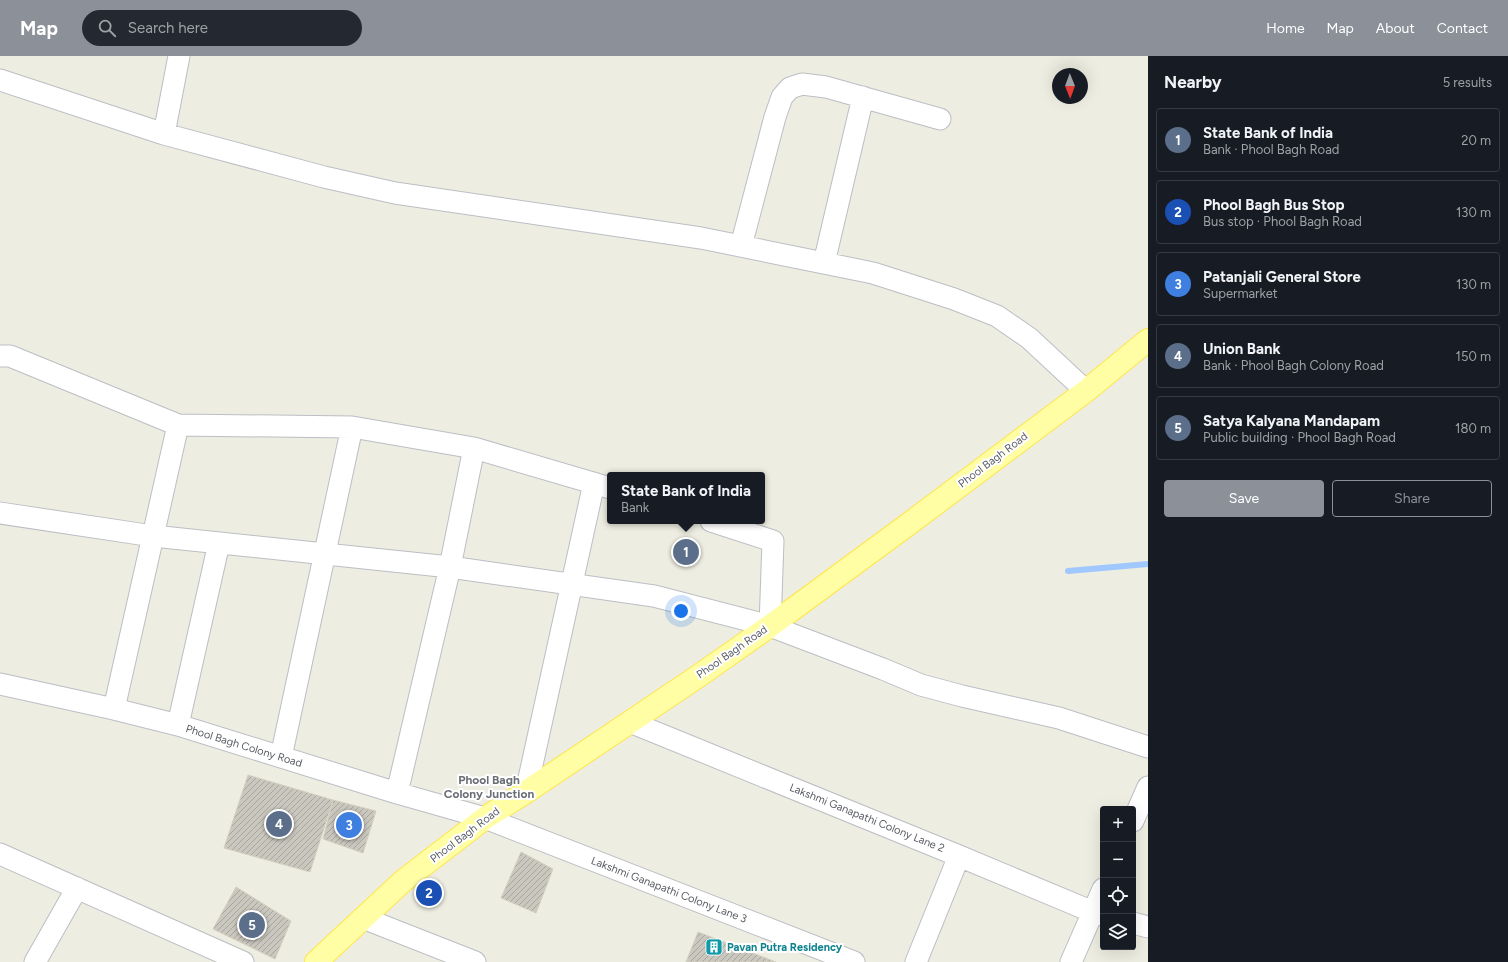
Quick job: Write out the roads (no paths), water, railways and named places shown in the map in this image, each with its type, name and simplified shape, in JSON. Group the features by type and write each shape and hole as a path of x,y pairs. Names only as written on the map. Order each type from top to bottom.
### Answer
{"main road":[{"name":"Phool Bagh Road","path":"316,962 403,881 485,818 630,722 770,626 1086,391 1148,340"}],"street":[{"path":"164,134 179,56"},
{"path":"0,80 164,134 324,177 395,193 701,238 873,273 954,299 997,316 1029,338 1086,391"},
{"path":"741,246 775,117 782,97 790,88 802,84 826,87 940,119"},
{"path":"824,263 863,97"},
{"path":"0,356 10,356 178,425 352,427 474,448 602,486 572,585 526,792"},
{"path":"114,709 178,425"},
{"path":"281,757 352,427"},
{"path":"398,793 450,567 474,448"},
{"path":"0,513 153,536 450,567 654,596 770,626 921,685 1059,718 1148,747"},
{"path":"720,524 773,541 770,626"},
{"path":"178,726 219,543"},
{"name":"Phool Bagh Colony Road","path":"0,684 114,709 178,726 485,818"},
{"name":"Lakshmi Ganapathi Colony Lane 2","path":"630,722 1098,913"},
{"path":"1136,814 1148,787"},
{"name":"Lakshmi Ganapathi Colony Lane 3","path":"485,818 854,962"},
{"path":"0,854 243,962"},
{"path":"916,962 959,856"},
{"path":"35,962 77,888"},
{"path":"1071,962 1098,913"},
{"path":"363,918 475,962"},
{"path":"1136,924 1148,928"}],"waterway":[{"path":"1068,571 1148,564"}],"place":[{"name":"State Bank of India","path":"686,552"},
{"name":"Union Bank","path":"279,824"},
{"name":"Patanjali General Store","path":"349,825"},
{"name":"Phool Bagh Bus Stop","path":"429,893"},
{"name":"Satya Kalyana Mandapam","path":"252,925"},
{"name":"Pavan Putra Residency","path":"714,947"}],"district":[{"name":"Phool Bagh Colony Junction","path":"489,787"}]}
